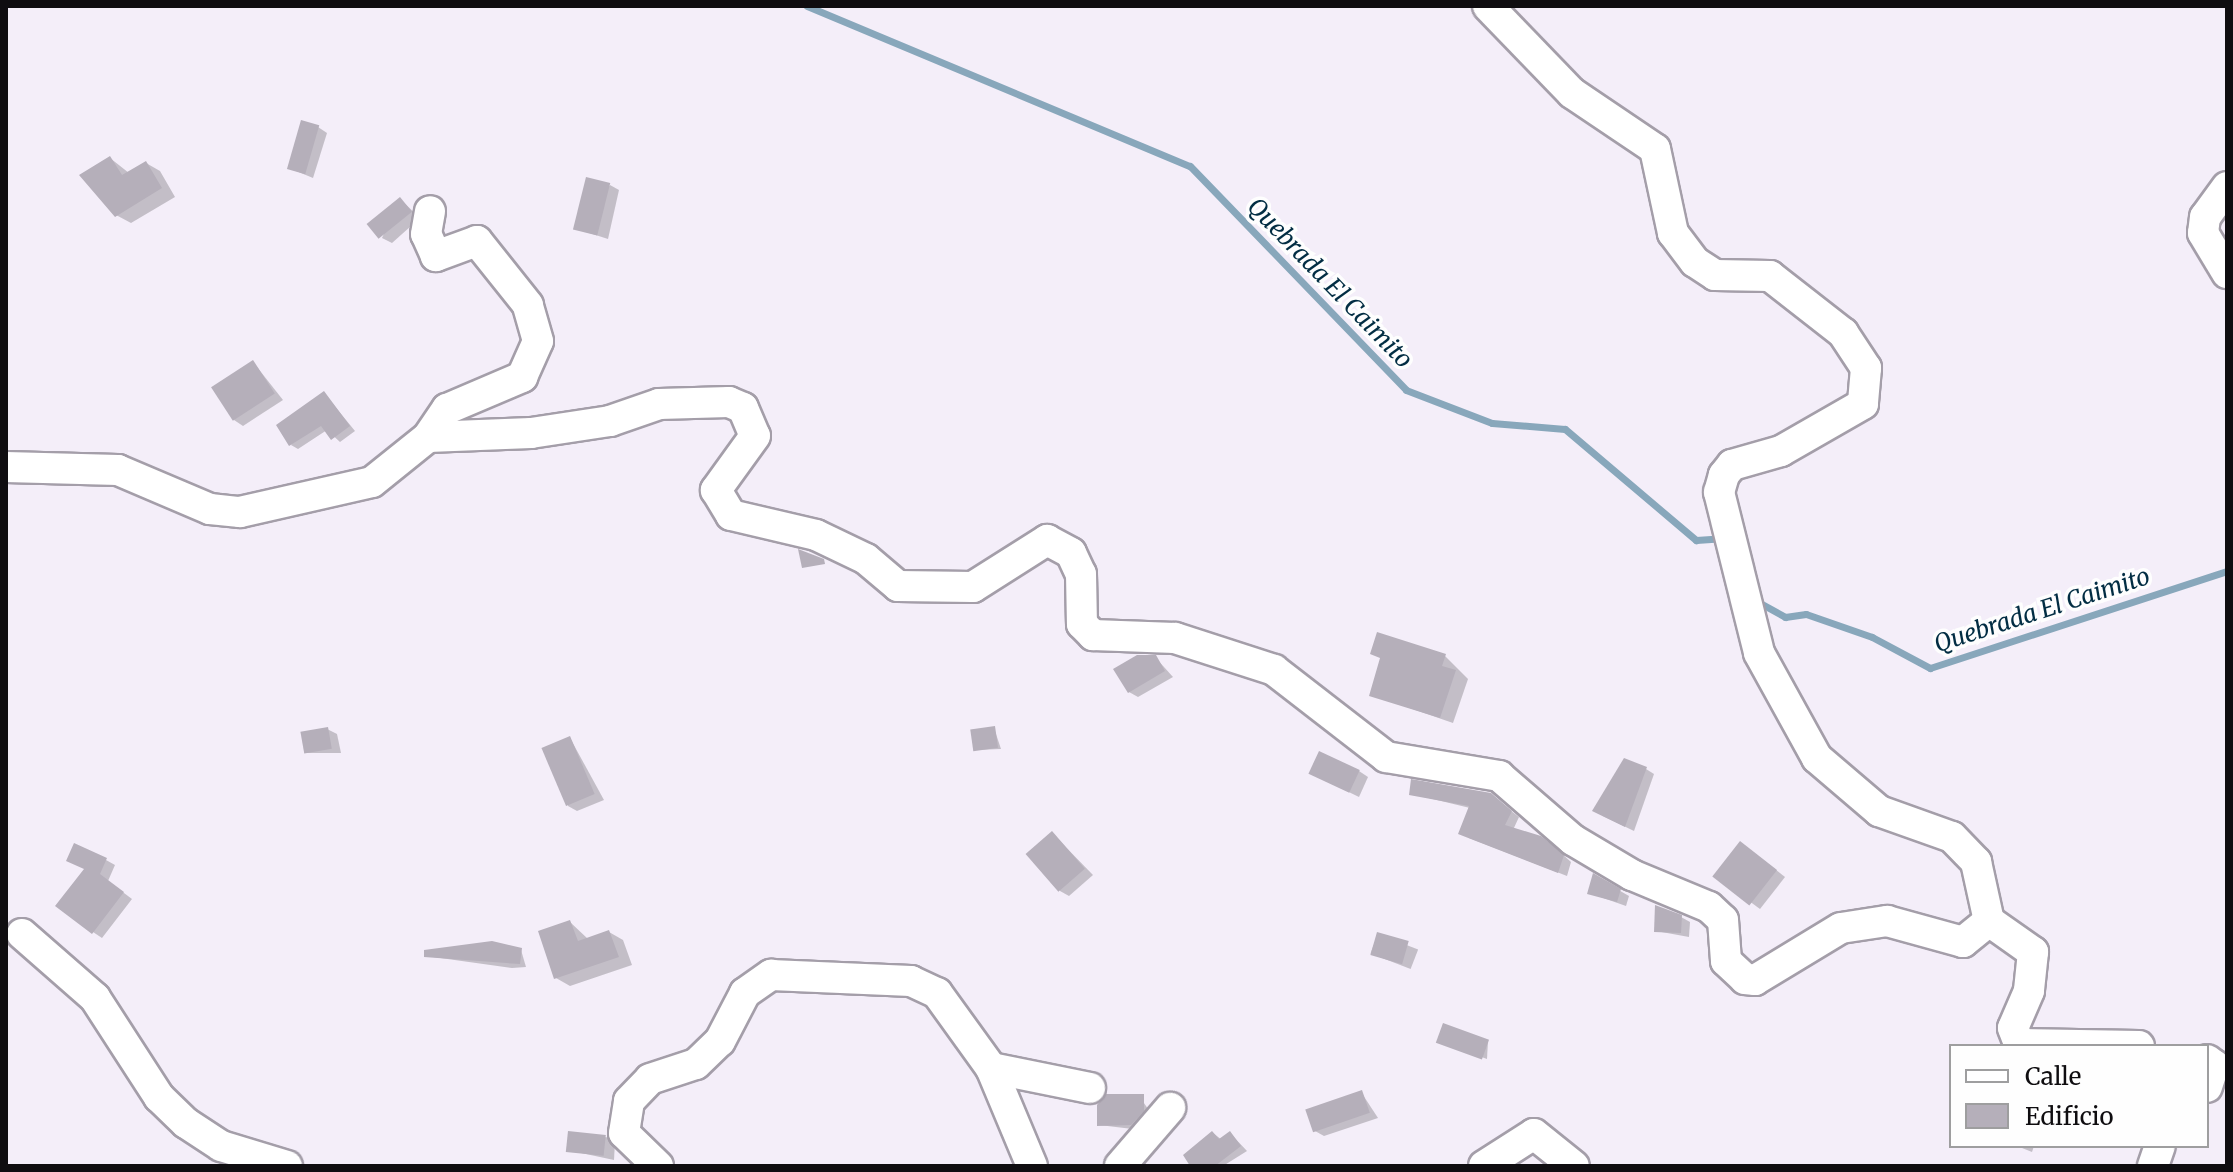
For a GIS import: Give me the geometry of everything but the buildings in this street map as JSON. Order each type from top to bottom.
[{"type":"street","points":[[1488,6],[1572,93],[1655,149],[1673,233],[1695,262],[1715,275],[1770,276],[1843,333],[1866,368],[1863,404],[1781,451],[1732,465],[1719,492],[1759,653],[1817,758],[1879,811],[1966,848],[1989,921],[2033,952],[2029,991],[2013,1028],[2019,1044]]},
{"type":"street","points":[[2227,187],[2205,217],[2203,233],[2227,273]]},
{"type":"street","points":[[6,467],[118,470],[210,509],[240,512],[372,482],[428,437],[447,409],[522,377],[538,341],[528,305],[477,241],[436,256],[426,234],[430,211]]},
{"type":"street","points":[[428,437],[576,427],[659,404],[743,408],[753,424],[751,449],[716,490],[731,515],[816,535],[866,559],[898,586],[973,587],[1047,540],[1071,553],[1081,574],[1082,624],[1093,635],[1175,638],[1274,670],[1386,757],[1499,776],[1583,847],[1709,907],[1723,920],[1726,961],[1745,979],[1755,980],[1841,928],[1887,921],[1963,942],[1989,921]]},
{"type":"street","points":[[22,934],[95,998],[159,1097],[186,1123],[221,1146],[287,1166]]},
{"type":"street","points":[[658,1166],[624,1133],[629,1101],[650,1079],[696,1064],[720,1041],[745,993],[771,975],[911,981],[962,1019],[991,1068],[1032,1166]]},
{"type":"street","points":[[2209,1061],[2214,1065],[2209,1081]]},
{"type":"street","points":[[991,1068],[1090,1088]]},
{"type":"street","points":[[1120,1166],[1170,1108]]},
{"type":"street","points":[[1484,1166],[1534,1134],[1574,1166]]},
{"type":"waterway","name":"Quebrada El Caimito","points":[[807,6],[1190,166],[1406,390],[1492,423],[1565,429],[1696,540],[1722,538]]},
{"type":"waterway","name":"Quebrada El Caimito","points":[[1760,603],[1785,617],[1806,614],[1872,637],[1930,668],[2227,571]]}]
